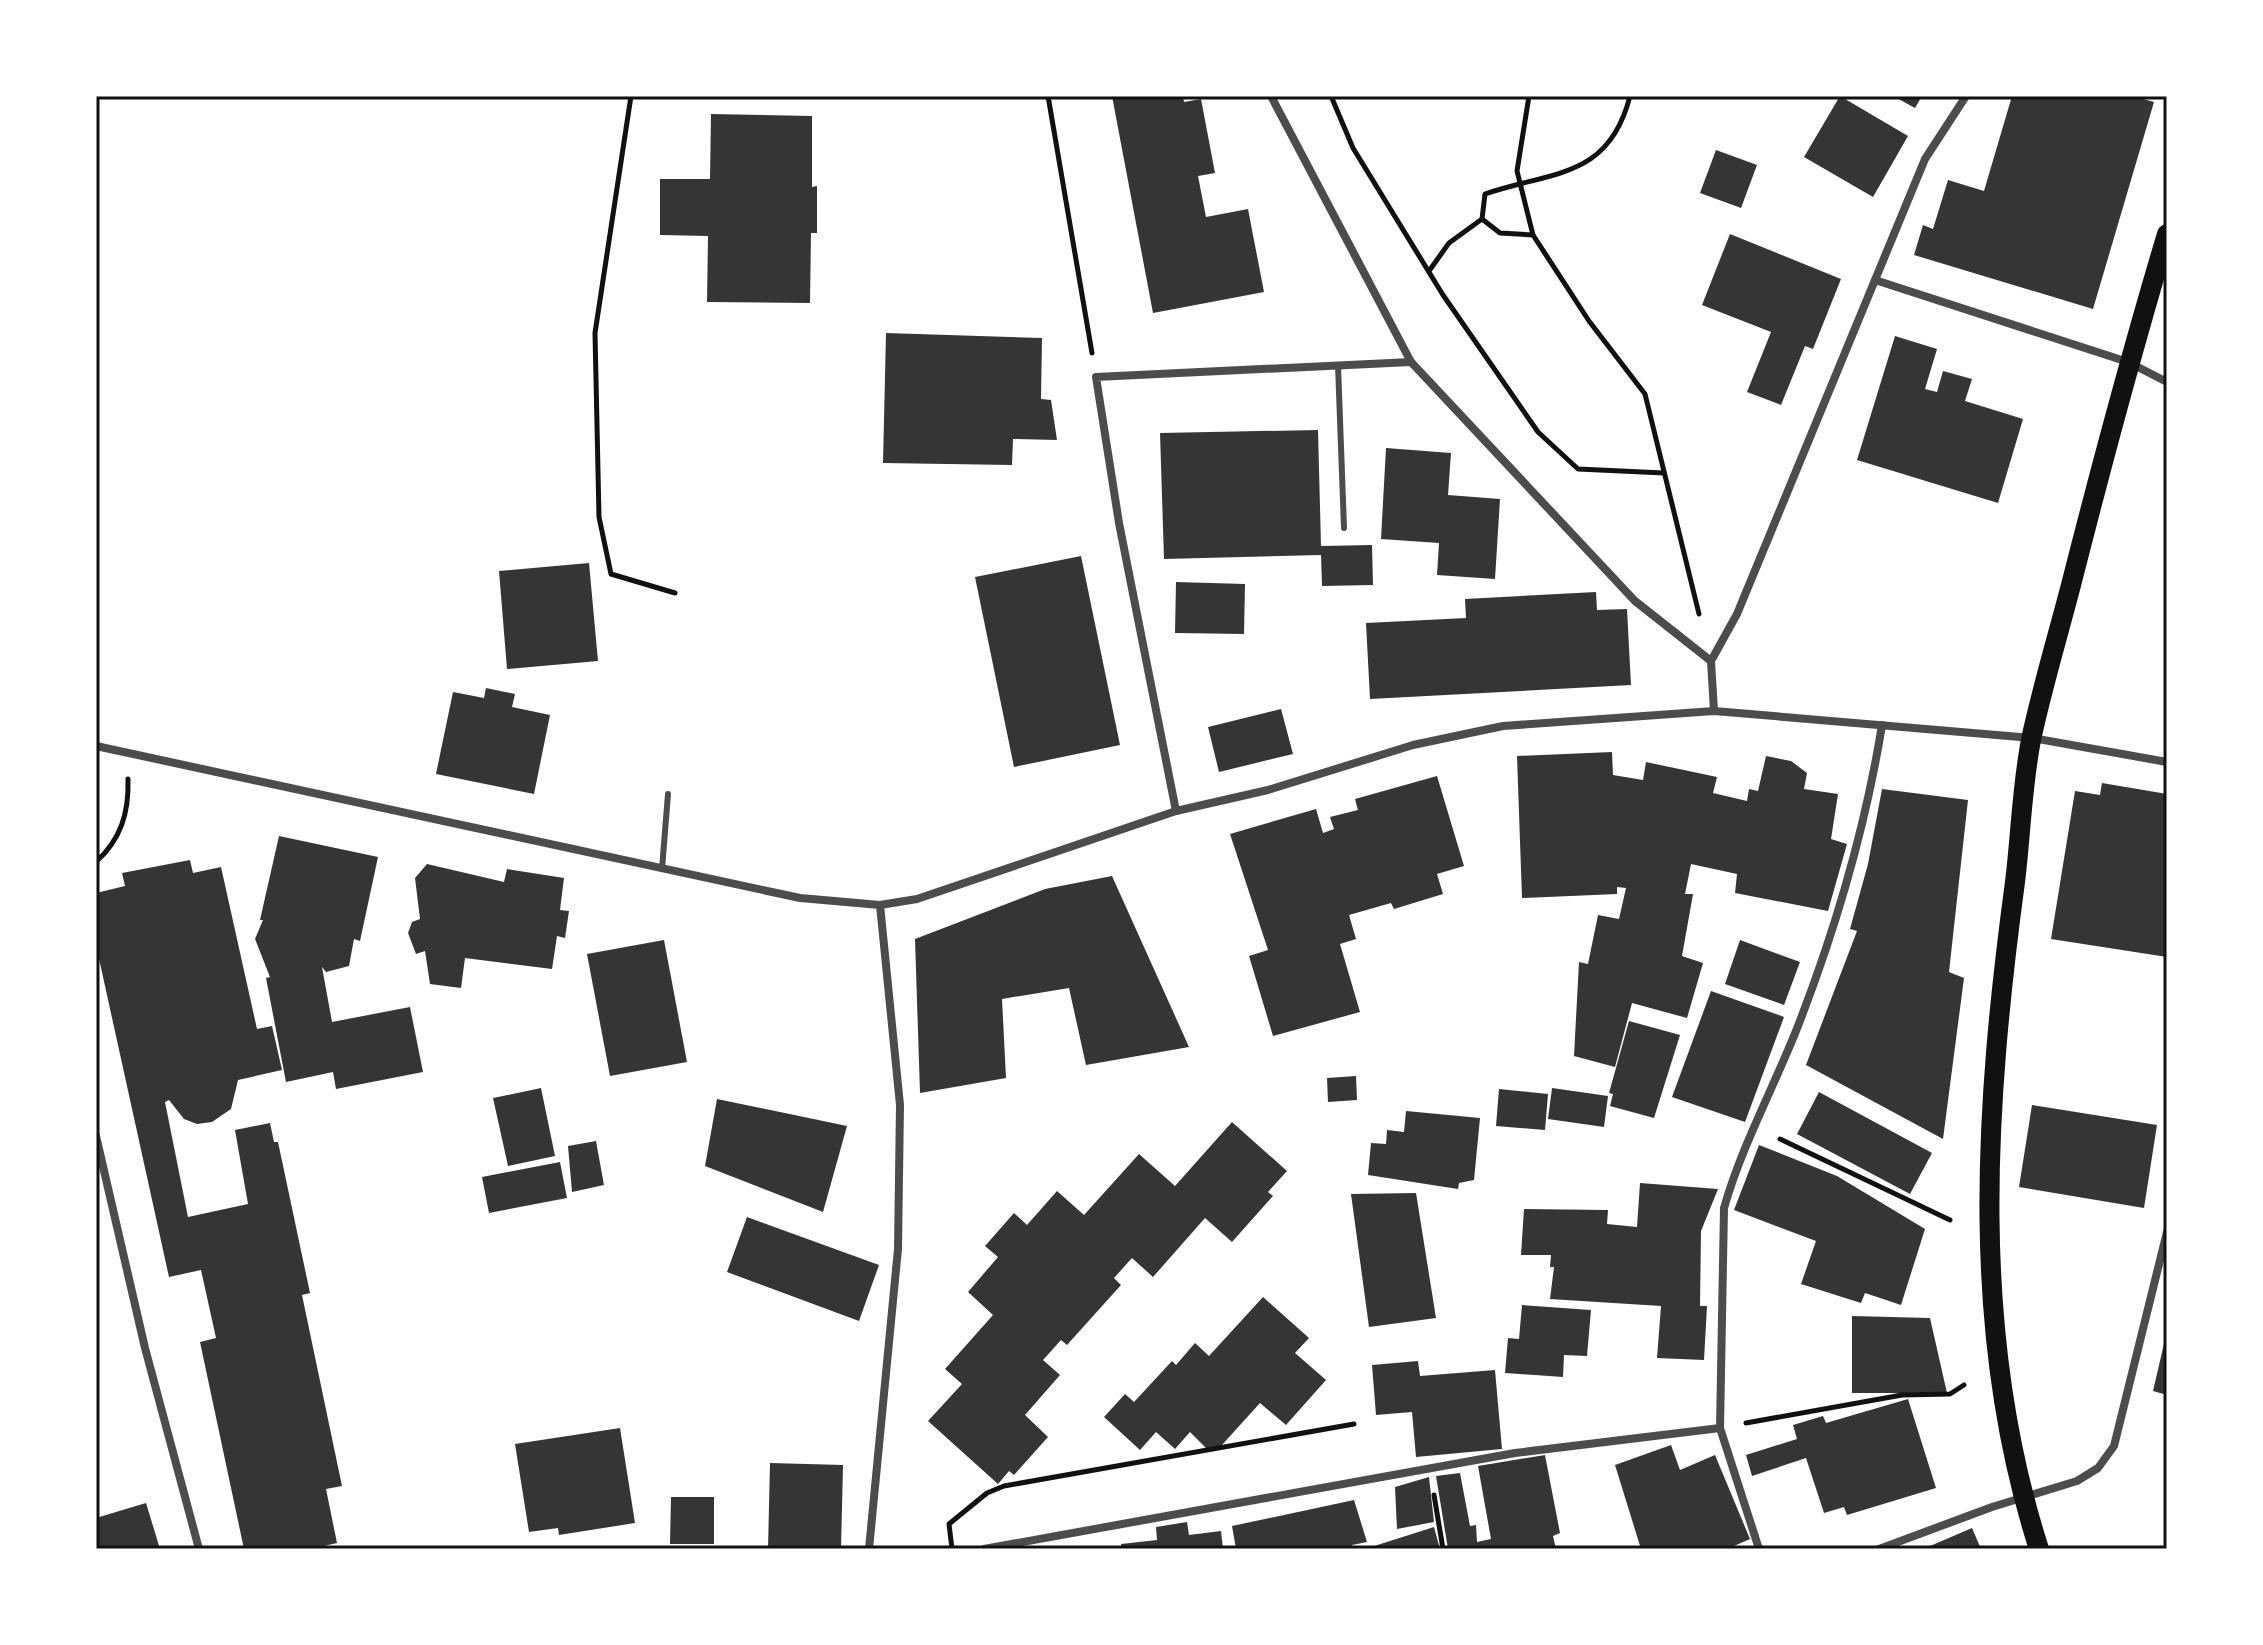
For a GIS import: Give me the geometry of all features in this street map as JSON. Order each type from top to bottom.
[{"type":"main road","points":[[2039,1549],[2022,1497],[1999,1378],[1987,1229],[1989,1127],[1997,1010],[2032,738],[2128,362],[2167,234]]},
{"type":"street","points":[[1271,96],[1411,362],[1635,601],[1711,661]]},
{"type":"street","points":[[1714,711],[1711,661],[1737,614],[1925,159],[1966,96]]},
{"type":"street","points":[[1875,280],[2128,362],[2167,382]]},
{"type":"street","points":[[1176,811],[1119,523],[1096,377],[1411,362]]},
{"type":"street","points":[[96,746],[800,898],[880,905],[917,899],[1176,811],[1268,790],[1413,745],[1503,726],[1714,711],[2032,738],[2167,762]]},
{"type":"street","points":[[1759,1549],[1720,1428],[1724,1208],[1754,1127],[1797,1028],[1841,907],[1858,847],[1882,725]]},
{"type":"street","points":[[869,1549],[898,1249],[900,1105],[880,905]]},
{"type":"street","points":[[96,1136],[145,1348],[199,1549]]},
{"type":"street","points":[[1879,1549],[2022,1497],[2077,1481],[2098,1468],[2114,1446],[2167,1232]]},
{"type":"street","points":[[984,1549],[1543,1448],[1674,1436],[1720,1428]]},
{"type":"lane","points":[[1338,365],[1344,528]]},
{"type":"lane","points":[[662,869],[668,794]]},
{"type":"path","points":[[631,96],[595,333],[599,517],[611,574],[675,593]]},
{"type":"path","points":[[1048,96],[1096,377]]},
{"type":"path","points":[[1331,96],[1353,148],[1429,271],[1538,432],[1578,469],[1664,473]]},
{"type":"path","points":[[1529,96],[1517,171],[1533,235],[1589,321],[1645,394],[1711,661]]},
{"type":"path","points":[[1429,271],[1449,243],[1482,219],[1485,194],[1520,182],[1551,179],[1604,152],[1630,96]]},
{"type":"path","points":[[1482,219],[1500,233],[1533,235]]},
{"type":"path","points":[[96,862],[113,847],[126,816],[128,774]]},
{"type":"path","points":[[1754,1127],[1950,1220]]},
{"type":"path","points":[[1720,1428],[1902,1395],[1950,1394],[1964,1385]]},
{"type":"path","points":[[952,1549],[949,1524],[987,1493],[1004,1486],[1354,1424]]},
{"type":"path","points":[[1433,1489],[1443,1549]]},
{"type":"building","points":[[1112,96],[1183,96],[1184,102],[1201,99],[1215,173],[1198,176],[1206,217],[1248,209],[1264,292],[1153,313]]},
{"type":"building","points":[[1840,96],[1908,136],[1873,197],[1804,157]]},
{"type":"building","points":[[1893,96],[1922,96],[1915,108]]},
{"type":"building","points":[[2012,96],[2133,96],[2154,102],[2093,309],[1914,255],[1923,225],[1933,229],[1948,180],[1984,191]]},
{"type":"building","points":[[711,114],[812,116],[812,187],[817,186],[817,233],[811,233],[810,303],[707,302],[708,236],[660,235],[660,179],[710,179]]},
{"type":"building","points":[[1716,150],[1757,165],[1741,208],[1700,193]]},
{"type":"building","points":[[1730,234],[1841,279],[1813,349],[1805,346],[1781,405],[1747,392],[1771,332],[1702,305]]},
{"type":"building","points":[[886,333],[1042,338],[1041,399],[1051,400],[1057,440],[1013,439],[1012,465],[883,463]]},
{"type":"building","points":[[1895,336],[1937,349],[1925,389],[1937,392],[1943,371],[1972,379],[1965,401],[2023,419],[1998,503],[1857,460]]},
{"type":"building","points":[[1318,430],[1321,546],[1372,545],[1373,585],[1322,586],[1321,555],[1164,559],[1160,433]]},
{"type":"building","points":[[1386,448],[1451,453],[1448,495],[1500,499],[1495,579],[1437,575],[1439,543],[1381,539]]},
{"type":"building","points":[[1081,556],[1120,745],[1014,767],[975,577]]},
{"type":"building","points":[[589,563],[598,661],[507,669],[499,571]]},
{"type":"building","points":[[1176,582],[1245,584],[1244,634],[1175,633]]},
{"type":"building","points":[[1596,592],[1597,610],[1627,609],[1631,685],[1370,699],[1366,623],[1466,618],[1465,599]]},
{"type":"building","points":[[486,688],[515,694],[512,707],[550,715],[534,794],[436,774],[453,692],[484,698]]},
{"type":"building","points":[[1281,709],[1293,754],[1219,772],[1208,727]]},
{"type":"building","points":[[1612,752],[1613,775],[1643,780],[1646,762],[1717,777],[1713,793],[1747,801],[1749,789],[1758,791],[1766,756],[1791,761],[1807,773],[1804,789],[1838,794],[1831,839],[1847,844],[1828,911],[1735,893],[1737,874],[1691,864],[1685,894],[1693,894],[1682,956],[1703,963],[1687,1018],[1632,1003],[1615,1067],[1574,1056],[1579,962],[1588,964],[1598,915],[1619,919],[1626,888],[1617,887],[1617,894],[1522,898],[1517,756]]},
{"type":"building","points":[[1437,776],[1464,866],[1437,874],[1443,894],[1394,909],[1391,903],[1349,915],[1356,939],[1340,944],[1360,1012],[1273,1036],[1249,956],[1268,950],[1230,834],[1316,809],[1323,833],[1334,829],[1330,817],[1358,810],[1355,799]]},
{"type":"building","points":[[2102,783],[2167,794],[2167,957],[2051,939],[2075,791],[2100,795]]},
{"type":"building","points":[[1882,789],[1968,800],[1949,972],[1964,978],[1943,1139],[1806,1065],[1857,931],[1850,929],[1868,864]]},
{"type":"building","points":[[279,836],[378,857],[360,941],[354,939],[349,966],[326,972],[322,967],[332,1022],[410,1007],[423,1072],[336,1089],[333,1072],[286,1082],[266,978],[270,977],[255,939],[263,920],[260,920]]},
{"type":"building","points":[[190,860],[193,873],[221,867],[257,1029],[272,1026],[282,1070],[238,1080],[231,1109],[212,1122],[197,1124],[184,1119],[169,1100],[165,1102],[188,1217],[248,1204],[235,1130],[270,1123],[274,1142],[278,1142],[310,1293],[302,1295],[342,1486],[326,1489],[337,1543],[311,1549],[244,1549],[200,1342],[216,1338],[201,1270],[169,1277],[96,945],[96,893],[125,886],[122,873]]},
{"type":"building","points":[[427,864],[504,882],[507,869],[564,878],[560,910],[569,911],[565,938],[557,936],[552,969],[465,958],[461,988],[430,984],[425,951],[416,954],[408,933],[412,922],[420,919],[415,878]]},
{"type":"building","points":[[1112,876],[1189,1047],[1086,1065],[1069,988],[1002,999],[1006,1078],[920,1093],[915,939],[1045,889]]},
{"type":"building","points":[[664,940],[687,1062],[610,1076],[587,954]]},
{"type":"building","points":[[1740,940],[1800,962],[1784,1005],[1725,984]]},
{"type":"building","points":[[1711,991],[1784,1017],[1745,1122],[1672,1097]]},
{"type":"building","points":[[1629,1021],[1680,1035],[1654,1118],[1610,1106],[1613,1094],[1609,1093]]},
{"type":"building","points":[[1356,1076],[1357,1100],[1328,1102],[1327,1078]]},
{"type":"building","points":[[541,1088],[555,1156],[508,1166],[493,1098]]},
{"type":"building","points":[[1552,1088],[1608,1096],[1604,1127],[1548,1119]]},
{"type":"building","points":[[1499,1089],[1548,1094],[1545,1130],[1496,1126]]},
{"type":"building","points":[[1819,1092],[1932,1153],[1910,1194],[1797,1134]]},
{"type":"building","points":[[717,1099],[847,1126],[823,1212],[705,1166]]},
{"type":"building","points":[[2032,1105],[2157,1125],[2144,1208],[2019,1187]]},
{"type":"building","points":[[1406,1111],[1480,1118],[1474,1180],[1459,1183],[1458,1189],[1368,1175],[1371,1143],[1386,1144],[1387,1130],[1404,1132]]},
{"type":"building","points":[[1232,1122],[1287,1171],[1268,1192],[1273,1196],[1232,1242],[1205,1218],[1153,1277],[1132,1258],[1114,1278],[1121,1285],[1067,1345],[1061,1340],[1043,1360],[1060,1375],[1025,1415],[1048,1437],[1014,1475],[1009,1471],[998,1484],[928,1421],[962,1384],[945,1369],[993,1315],[968,1292],[998,1257],[985,1246],[1014,1213],[1027,1225],[1057,1191],[1084,1215],[1139,1154],[1175,1186]]},
{"type":"building","points":[[596,1141],[604,1185],[572,1192],[568,1146]]},
{"type":"building","points":[[1759,1145],[1837,1176],[1925,1229],[1901,1305],[1865,1293],[1861,1303],[1801,1284],[1816,1241],[1734,1210]]},
{"type":"building","points":[[560,1162],[567,1198],[489,1213],[482,1177]]},
{"type":"building","points":[[1640,1183],[1718,1189],[1701,1231],[1700,1306],[1707,1306],[1704,1360],[1657,1358],[1661,1306],[1550,1299],[1554,1267],[1550,1267],[1551,1255],[1521,1255],[1524,1209],[1608,1210],[1607,1224],[1637,1227]]},
{"type":"building","points":[[1416,1193],[1436,1318],[1369,1327],[1351,1194]]},
{"type":"building","points":[[747,1217],[879,1265],[859,1321],[727,1272]]},
{"type":"building","points":[[1263,1297],[1309,1338],[1295,1353],[1326,1380],[1286,1425],[1260,1403],[1221,1446],[1208,1450],[1190,1432],[1175,1449],[1156,1432],[1140,1450],[1104,1417],[1125,1394],[1134,1402],[1172,1361],[1176,1365],[1195,1343],[1209,1356]]},
{"type":"building","points":[[1522,1305],[1591,1310],[1587,1356],[1564,1355],[1563,1377],[1505,1373],[1508,1338],[1519,1339]]},
{"type":"building","points":[[1852,1316],[1930,1318],[1947,1393],[1852,1393]]},
{"type":"building","points":[[2167,1335],[2167,1395],[2153,1391]]},
{"type":"building","points":[[1418,1361],[1420,1376],[1495,1370],[1502,1449],[1416,1457],[1412,1412],[1376,1415],[1372,1365]]},
{"type":"building","points":[[1908,1399],[1936,1488],[1847,1515],[1844,1507],[1824,1513],[1806,1458],[1752,1476],[1746,1455],[1797,1439],[1793,1425],[1823,1416],[1826,1423]]},
{"type":"building","points":[[620,1428],[635,1523],[559,1535],[558,1528],[529,1532],[515,1444]]},
{"type":"building","points":[[1671,1445],[1680,1470],[1715,1455],[1750,1539],[1727,1549],[1641,1549],[1615,1465]]},
{"type":"building","points":[[1545,1455],[1560,1533],[1553,1536],[1556,1549],[1448,1549],[1436,1476],[1460,1473],[1470,1526],[1476,1525],[1477,1542],[1491,1539],[1478,1466]]},
{"type":"building","points":[[770,1463],[843,1465],[841,1549],[768,1549]]},
{"type":"building","points":[[1429,1477],[1434,1522],[1397,1529],[1395,1487]]},
{"type":"building","points":[[671,1497],[714,1497],[714,1544],[670,1544]]},
{"type":"building","points":[[1354,1500],[1367,1542],[1352,1545],[1353,1549],[1236,1549],[1232,1526]]},
{"type":"building","points":[[146,1503],[160,1549],[96,1549],[96,1518]]},
{"type":"building","points":[[1187,1522],[1189,1535],[1221,1531],[1223,1549],[1122,1549],[1121,1544],[1157,1540],[1156,1527]]},
{"type":"building","points":[[1434,1527],[1440,1549],[1368,1549],[1368,1548]]},
{"type":"building","points":[[1972,1528],[1981,1549],[1923,1549]]}]
